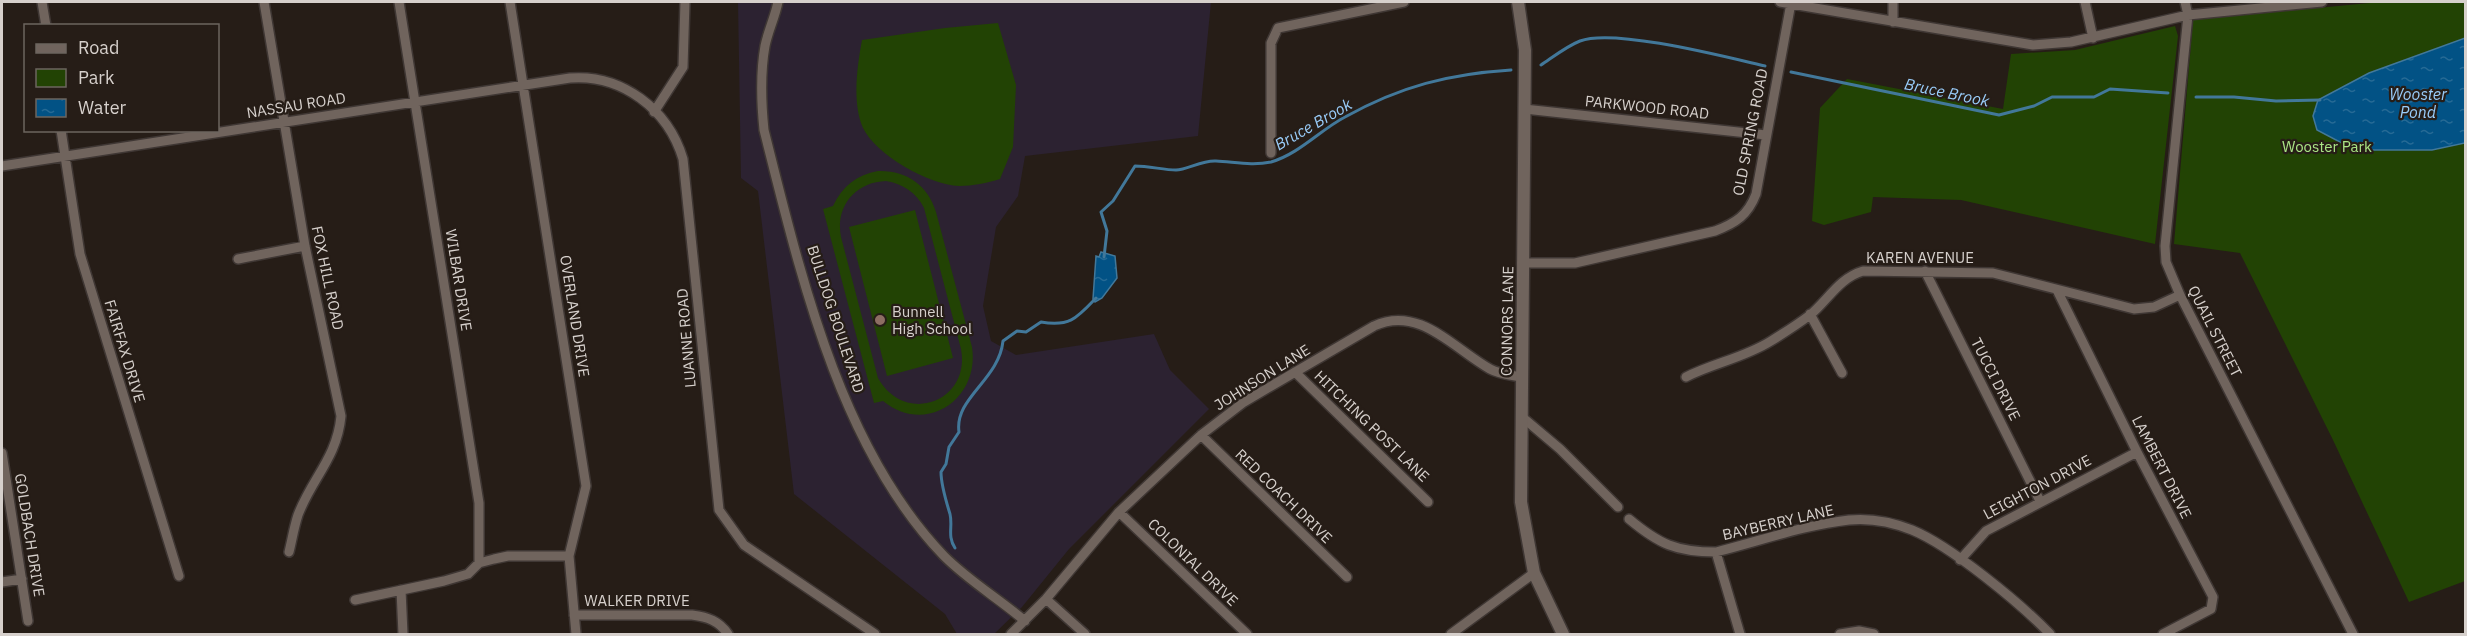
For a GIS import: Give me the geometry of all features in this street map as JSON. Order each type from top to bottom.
[{"type":"street","points":[[42,2],[46,24]]},
{"type":"street","name":"FOX HILL ROAD","points":[[264,2],[305,246],[341,416],[339,434],[333,453],[298,514],[289,552]]},
{"type":"street","name":"WILBAR DRIVE","points":[[399,2],[479,503],[479,563]]},
{"type":"street","name":"OVERLAND DRIVE","points":[[510,2],[586,486],[569,556],[576,634]]},
{"type":"street","points":[[654,112],[683,67],[685,2]]},
{"type":"street","name":"BULLDOG BOULEVARD","points":[[778,2],[765,44],[762,70],[760,99],[764,130],[837,381],[887,481],[924,533],[966,576],[1025,621]]},
{"type":"street","points":[[1271,153],[1271,43],[1278,28],[1404,2]]},
{"type":"street","name":"CONNORS LANE","points":[[1518,2],[1524,32],[1521,502],[1534,573],[1563,634]]},
{"type":"street","points":[[1780,2],[2033,45],[2054,45],[2093,38],[2188,15],[2322,2]]},
{"type":"street","points":[[1893,2],[1893,22]]},
{"type":"street","points":[[2085,2],[2093,38]]},
{"type":"street","name":"QUAIL STREET","points":[[2185,2],[2188,15],[2165,246],[2166,262],[2180,295],[2353,634]]},
{"type":"street","name":"OLD SPRING ROAD","points":[[1522,263],[1575,263],[1715,231],[1736,222],[1745,214],[1756,194],[1791,3]]},
{"type":"street","name":"LUANNE ROAD","points":[[524,85],[581,77],[608,80],[624,87],[654,112],[672,131],[683,159],[719,510],[744,545],[875,634]]},
{"type":"street","name":"NASSAU ROAD","points":[[219,132],[524,85]]},
{"type":"street","name":"PARKWOOD ROAD","points":[[1524,109],[1766,135]]},
{"type":"street","name":"FAIRFAX DRIVE","points":[[61,132],[80,254],[178,576]]},
{"type":"street","name":"NASSAU ROAD","points":[[2,166],[219,132]]},
{"type":"street","points":[[238,259],[305,246]]},
{"type":"street","name":"KAREN AVENUE","points":[[1686,377],[1760,347],[1810,314],[1853,274],[1873,270],[1993,273],[2134,309],[2154,307],[2180,295]]},
{"type":"street","name":"TUCCI DRIVE","points":[[1925,272],[2040,501]]},
{"type":"street","name":"LAMBERT DRIVE","points":[[2057,290],[2137,452],[2213,597],[2211,609],[2163,634]]},
{"type":"street","points":[[1810,314],[1842,373]]},
{"type":"street","name":"JOHNSON LANE","points":[[1011,634],[1046,598],[1119,512],[1201,435],[1244,402],[1374,326],[1402,318],[1431,330],[1491,370],[1521,377]]},
{"type":"street","name":"HITCHING POST LANE","points":[[1295,372],[1428,502]]},
{"type":"street","points":[[1521,416],[1560,449],[1618,507]]},
{"type":"street","name":"RED COACH DRIVE","points":[[1201,435],[1347,577]]},
{"type":"street","name":"LEIGHTON DRIVE","points":[[1960,560],[1986,531],[2137,452]]},
{"type":"street","name":"GOLDBACH DRIVE","points":[[2,453],[28,621]]},
{"type":"street","name":"COLONIAL DRIVE","points":[[1119,512],[1247,634]]},
{"type":"street","name":"BAYBERRY LANE","points":[[1629,519],[1666,546],[1716,552],[1825,524],[1866,520],[1888,522],[1913,530],[1960,560],[2023,609],[2050,634]]},
{"type":"street","points":[[1716,552],[1740,634]]},
{"type":"street","points":[[355,600],[468,574],[479,563],[508,556],[569,556]]},
{"type":"street","points":[[1451,634],[1534,573]]},
{"type":"street","points":[[2,582],[22,579]]},
{"type":"street","points":[[401,590],[403,634]]},
{"type":"street","points":[[1046,598],[1085,634]]},
{"type":"street","name":"WALKER DRIVE","points":[[574,615],[692,615],[706,617],[717,623],[728,634]]},
{"type":"street","points":[[1840,634],[1868,631],[1874,634]]},
{"type":"shaded area","name":"Bunnell High School","points":[[738,2],[1211,2],[1198,136],[1025,156],[1018,196],[996,227],[983,306],[991,341],[1016,355],[1154,334],[1170,370],[1209,409],[1069,549],[1022,607],[994,634],[957,634],[945,614],[794,494],[758,191],[741,178]]},
{"type":"green space","name":"Wooster Park","points":[[2380,2],[2465,2],[2465,581],[2409,602],[2333,440],[2240,253],[2174,244],[2193,20]]},
{"type":"green space","points":[[998,23],[1016,85],[1013,147],[1000,179],[959,186],[947,184],[905,167],[879,148],[863,128],[858,108],[857,73],[862,40]]},
{"type":"green space","points":[[2175,26],[2178,36],[2155,244],[1961,200],[1873,197],[1871,212],[1824,225],[1812,221],[1820,108],[1847,79],[2003,109],[2011,54],[2075,50]]},
{"type":"green space","points":[[888,171],[907,176],[922,187],[932,202],[972,347],[972,366],[968,382],[959,396],[947,407],[932,413],[916,415],[899,411],[883,401],[874,403],[823,209],[833,206],[851,182],[870,173]],"holes":[[[875,182],[892,182],[913,193],[924,208],[961,349],[961,367],[956,383],[946,394],[933,401],[919,404],[904,401],[890,393],[878,378],[841,237],[841,216],[850,198],[857,191]]]},
{"type":"green space","points":[[915,210],[953,358],[887,376],[849,227]]},
{"type":"water","name":"Wooster Pond","points":[[2465,38],[2465,143],[2432,150],[2355,150],[2317,130],[2313,116],[2318,100],[2369,73]]},
{"type":"water","points":[[1101,252],[1115,256],[1117,278],[1102,298],[1095,302],[1093,299],[1096,256],[1099,257]]},
{"type":"waterway","name":"Bruce Brook","points":[[1541,65],[1580,41],[1618,38],[1671,45],[1765,66]]},
{"type":"waterway","name":"Bruce Brook","points":[[1104,257],[1107,231],[1101,212],[1113,201],[1135,166],[1176,170],[1211,161],[1250,164],[1271,162],[1300,148],[1336,122],[1386,97],[1446,78],[1511,70]]},
{"type":"waterway","name":"Bruce Brook","points":[[1791,72],[1999,115],[2034,106],[2052,97],[2094,97],[2110,89],[2168,93]]},
{"type":"waterway","name":"Bruce Brook","points":[[2196,97],[2234,97],[2276,101],[2320,100]]},
{"type":"waterway","name":"Bruce Brook","points":[[955,548],[951,539],[951,518],[941,472],[946,464],[949,447],[959,432],[959,420],[963,409],[994,367],[1003,341],[1017,331],[1026,332],[1041,322],[1066,322],[1078,316],[1096,298]]},
{"type":"place","name":"Bunnell High School","points":[[880,320]]}]
